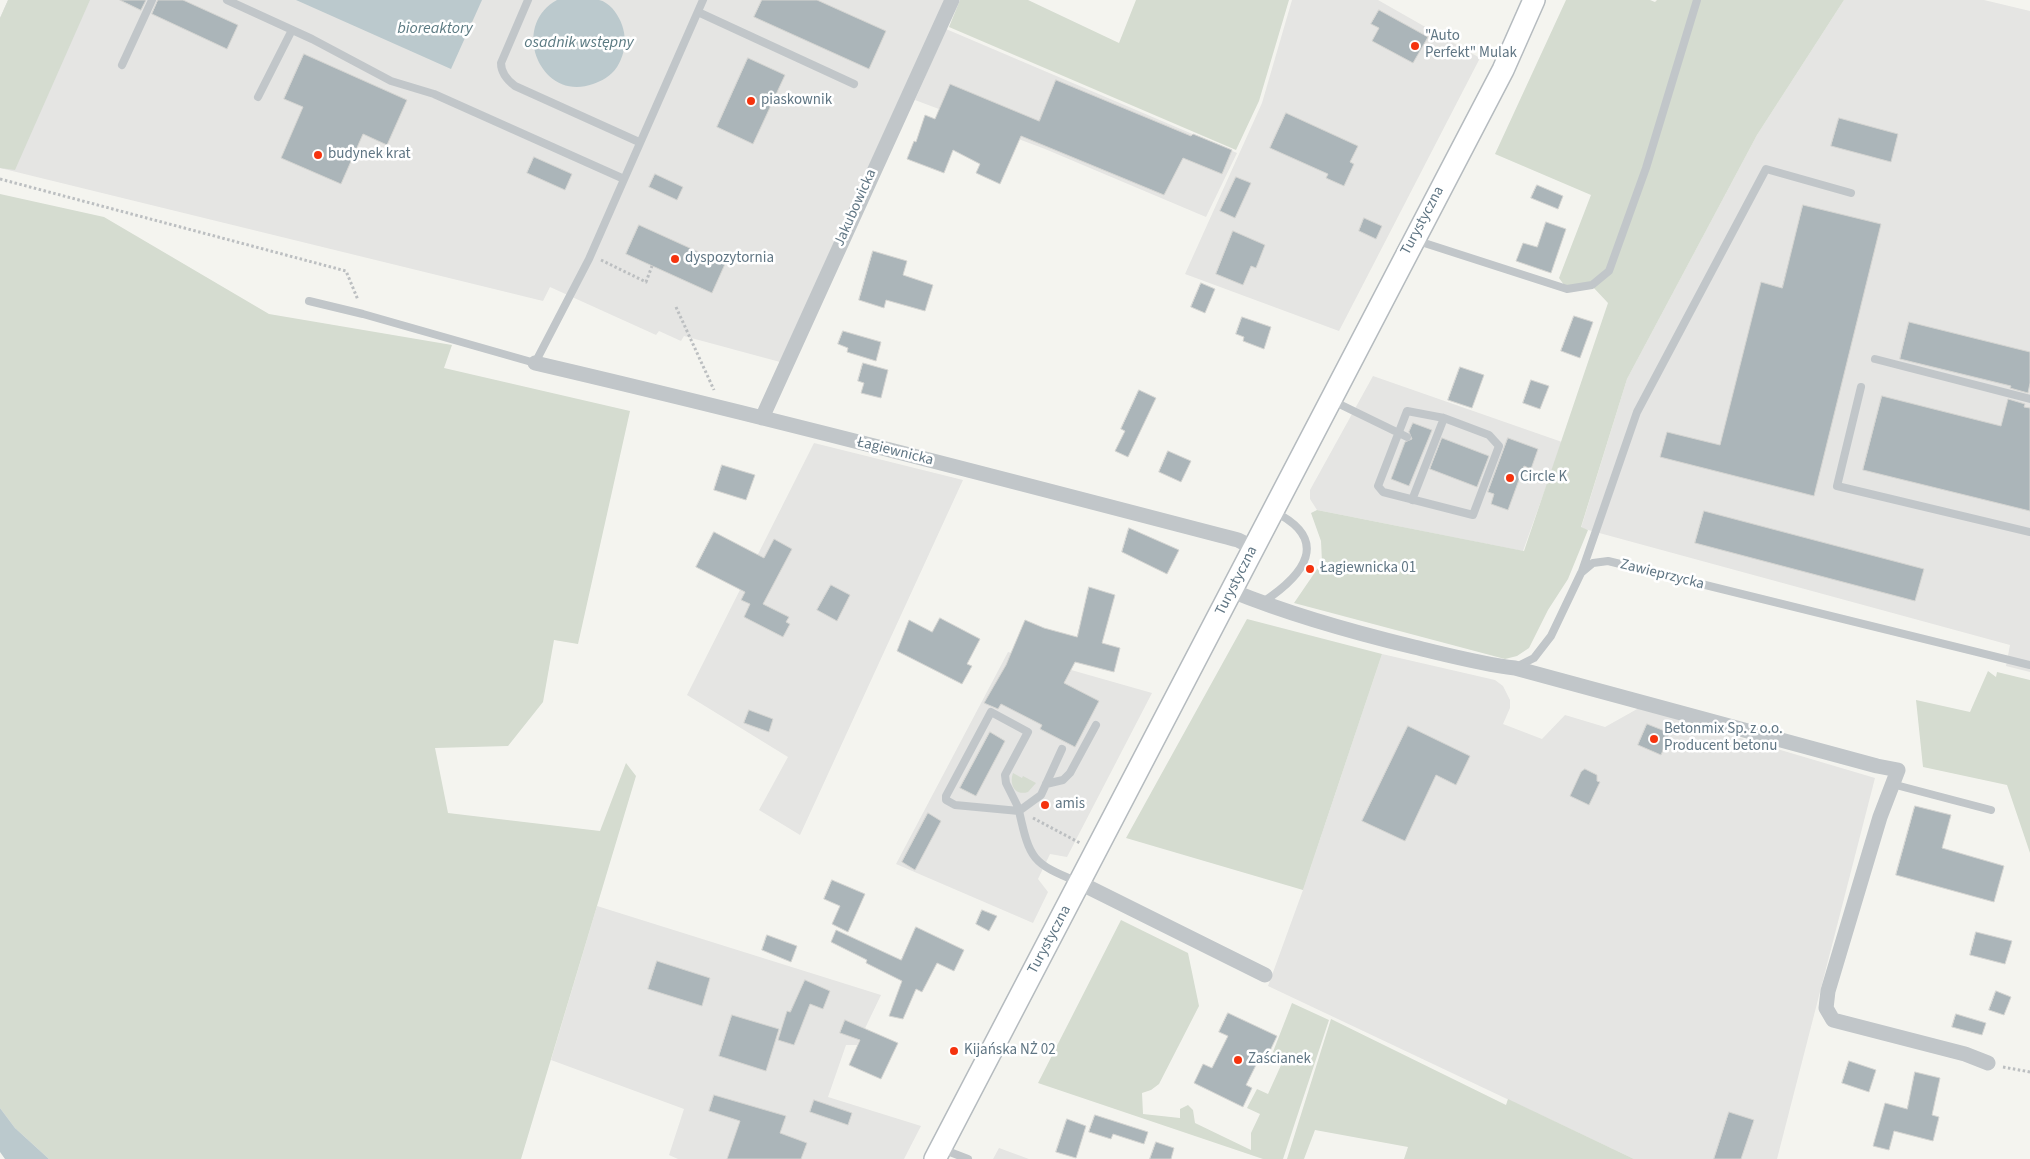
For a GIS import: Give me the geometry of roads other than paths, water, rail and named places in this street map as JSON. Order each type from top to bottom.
[{"type":"main road","name":"Turystyczna","points":[[938,1154],[1503,70],[1534,0]]},
{"type":"street","name":"Jakubowicka","points":[[762,418],[952,0]]},
{"type":"street","name":"Łagiewnicka","points":[[535,363],[721,406],[1219,535],[1254,548]]},
{"type":"street","points":[[1232,591],[1261,603],[1354,632],[1490,665],[1515,668],[1877,766],[1898,770],[1828,991],[1826,1008],[1833,1020],[1965,1054],[1988,1063]]},
{"type":"street","points":[[1080,883],[1266,975]]},
{"type":"lane","points":[[122,66],[152,0]]},
{"type":"lane","points":[[227,0],[239,2],[391,81],[434,94],[624,178]]},
{"type":"lane","points":[[528,0],[501,63],[501,69],[506,78],[515,86],[639,142]]},
{"type":"lane","points":[[309,301],[363,314],[535,363],[589,259],[703,0]]},
{"type":"lane","points":[[1414,239],[1567,289],[1592,286],[1609,271],[1646,168],[1697,0]]},
{"type":"lane","points":[[698,12],[854,84]]},
{"type":"lane","points":[[258,97],[292,30]]},
{"type":"lane","points":[[1515,668],[1534,658],[1551,636],[1582,573],[1637,412],[1766,169],[1851,193]]},
{"type":"lane","points":[[1875,359],[2030,399]]},
{"type":"lane","points":[[1861,387],[1837,486],[2030,532]]},
{"type":"lane","points":[[1330,399],[1407,437]]},
{"type":"lane","points":[[1407,411],[1444,418],[1489,435],[1498,446],[1473,515],[1383,492],[1378,486],[1407,411]]},
{"type":"lane","points":[[1412,500],[1420,468],[1444,418]]},
{"type":"lane","points":[[1390,456],[1398,460]]},
{"type":"lane","points":[[1261,603],[1286,586],[1296,576],[1303,565],[1307,547],[1300,530],[1292,520],[1272,510]]},
{"type":"lane","name":"Zawieprzycka","points":[[1582,573],[1593,563],[1608,561],[2030,665]]},
{"type":"lane","points":[[1062,749],[1041,795],[1019,810],[955,805],[946,800],[946,796],[990,712],[1028,732],[1005,775],[1006,783],[1019,810],[1026,842],[1034,858],[1048,869],[1080,883]]},
{"type":"lane","points":[[1046,784],[1063,780],[1070,773],[1096,725]]},
{"type":"lane","points":[[1892,784],[1991,810]]},
{"type":"lane","points":[[938,1154],[968,1159]]},
{"type":"water","name":"bioreaktory","points":[[296,0],[482,0],[451,69]]},
{"type":"water","name":"osadnik wstępny","points":[[557,0],[599,0],[609,5],[617,15],[623,29],[625,44],[617,67],[603,80],[575,87],[559,83],[546,73],[538,59],[534,43],[535,27],[543,12]]},
{"type":"water","points":[[0,1108],[15,1128],[49,1159],[5,1159],[0,1152]]},
{"type":"place","name":"\"Auto Perfekt\" Mulak","points":[[1415,46]]},
{"type":"place","name":"piaskownik","points":[[751,101]]},
{"type":"place","name":"budynek krat","points":[[318,155]]},
{"type":"place","name":"dyspozytornia","points":[[675,259]]},
{"type":"place","name":"Circle K","points":[[1510,478]]},
{"type":"place","name":"Łagiewnicka 01","points":[[1310,569]]},
{"type":"place","name":"Betonmix Sp. z o.o. Producent betonu","points":[[1654,739]]},
{"type":"place","name":"amis","points":[[1045,805]]},
{"type":"place","name":"Kijańska NŻ 02","points":[[954,1051]]},
{"type":"place","name":"Zaścianek","points":[[1238,1060]]}]
